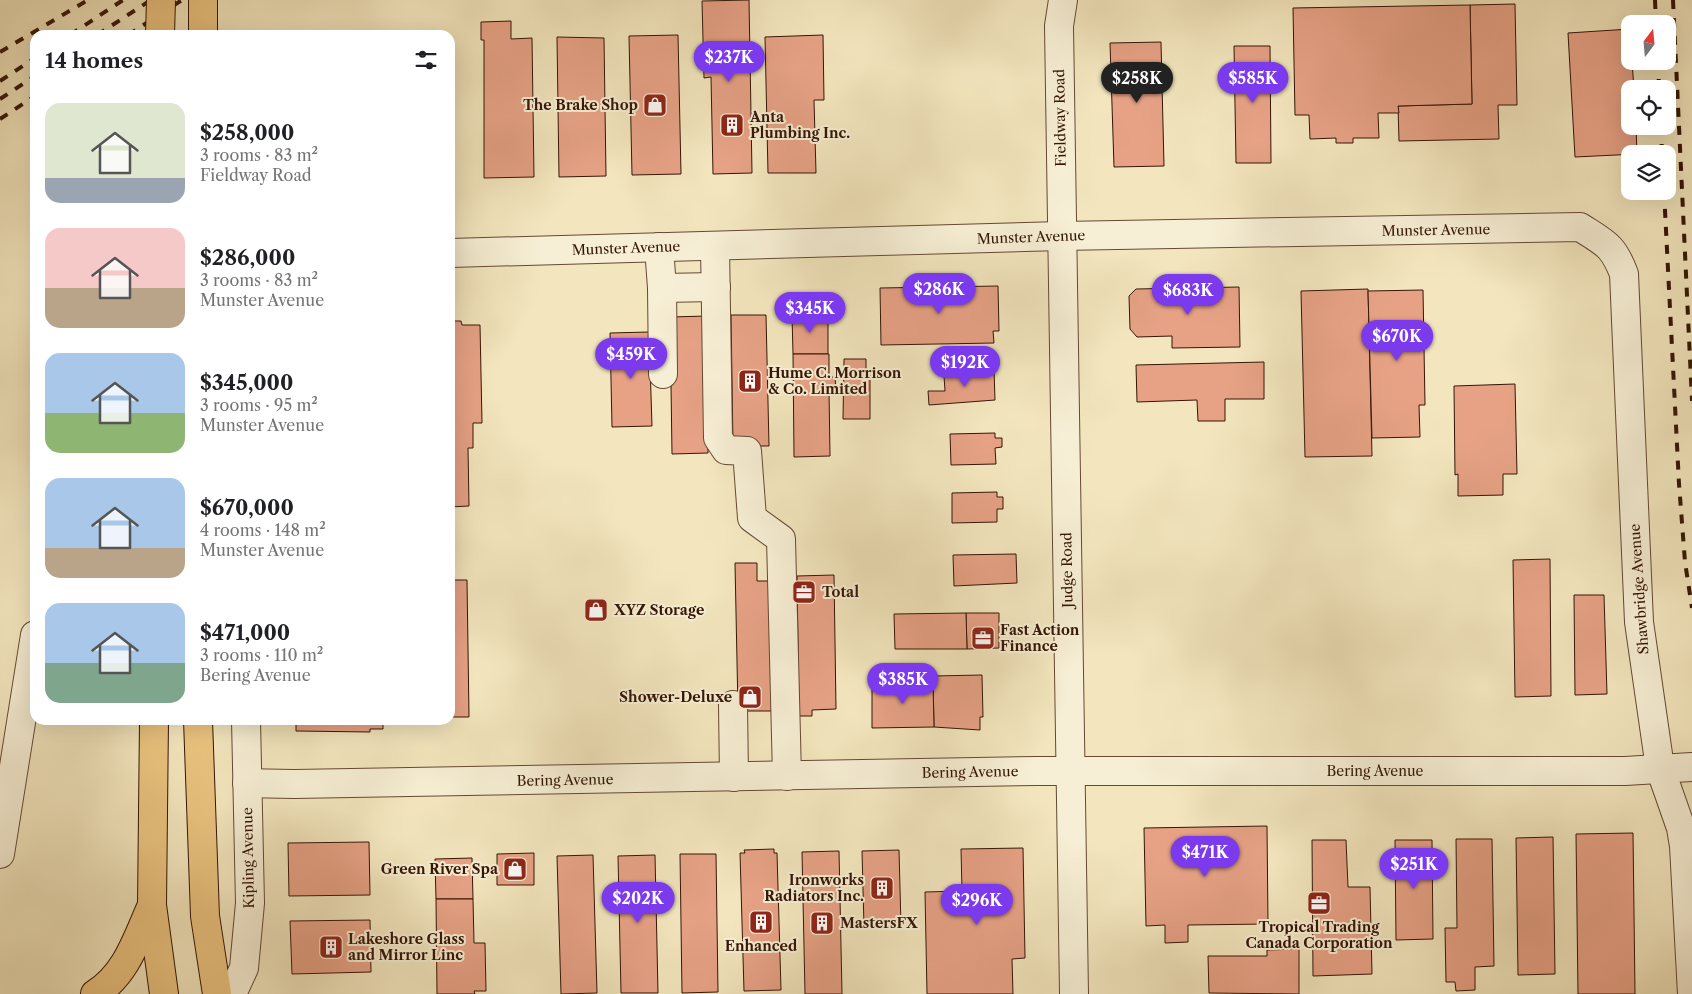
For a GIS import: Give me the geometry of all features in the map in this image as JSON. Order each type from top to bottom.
[{"type":"main road","points":[[160,30],[161,0]]},
{"type":"main road","points":[[203,0],[203,30]]},
{"type":"main road","points":[[154,725],[152,905],[164,994]]},
{"type":"main road","points":[[198,725],[204,916],[217,994]]},
{"type":"main road","points":[[95,994],[110,984],[124,967],[152,905]]},
{"type":"street","name":"Fieldway Road","points":[[1062,236],[1059,26],[1063,0]]},
{"type":"street","name":"Munster Avenue","points":[[455,253],[1062,236],[1580,227],[1608,244]]},
{"type":"street","name":"Judge Road","points":[[1062,236],[1074,994]]},
{"type":"street","name":"Shawbridge Avenue","points":[[1608,244],[1617,255],[1624,274],[1639,622],[1660,768],[1681,828],[1684,846],[1692,994]]},
{"type":"street","points":[[715,246],[718,438],[726,450],[747,451],[752,518],[781,540],[787,776]]},
{"type":"street","points":[[659,247],[662,288],[663,374]]},
{"type":"street","points":[[662,288],[716,287]]},
{"type":"street","points":[[0,854],[12,704],[30,650]]},
{"type":"street","points":[[733,705],[734,777]]},
{"type":"street","name":"Kipling Avenue","points":[[232,994],[244,968],[249,912],[246,725]]},
{"type":"street","name":"Bering Avenue","points":[[247,783],[294,784],[1070,771],[1625,771],[1692,767]]},
{"type":"building","name":"Anta Plumbing Inc.","points":[[749,0],[752,173],[713,174],[711,77],[704,78],[702,1]]},
{"type":"building","points":[[1515,4],[1517,105],[1498,105],[1499,139],[1399,141],[1398,106],[1472,104],[1470,5]]},
{"type":"building","points":[[1470,5],[1472,104],[1398,106],[1399,113],[1378,113],[1379,138],[1353,138],[1353,143],[1336,143],[1336,138],[1310,139],[1309,115],[1295,115],[1293,8]]},
{"type":"building","points":[[511,21],[511,39],[532,38],[534,177],[484,178],[484,40],[481,40],[481,22]]},
{"type":"building","points":[[1621,30],[1621,70],[1633,70],[1633,80],[1621,80],[1621,135],[1636,135],[1637,145],[1621,145],[1621,155],[1575,157],[1568,33]]},
{"type":"building","name":"The Brake Shop","points":[[678,35],[681,174],[632,175],[629,36]]},
{"type":"building","points":[[823,35],[824,100],[814,100],[816,173],[768,173],[765,37]]},
{"type":"building","points":[[557,37],[604,38],[606,176],[559,177]]},
{"type":"building","points":[[1161,42],[1164,166],[1114,167],[1110,43]]},
{"type":"building","points":[[1234,46],[1270,46],[1271,163],[1236,163]]},
{"type":"building","points":[[998,286],[999,331],[993,331],[994,343],[881,345],[880,288]]},
{"type":"building","points":[[1239,287],[1240,347],[1172,348],[1172,336],[1137,337],[1130,329],[1129,296],[1136,289]]},
{"type":"building","points":[[1368,289],[1372,456],[1305,457],[1301,291]]},
{"type":"building","points":[[1423,290],[1425,405],[1419,405],[1420,437],[1372,438],[1368,291]]},
{"type":"building","name":"Hume C. Morrison & Co. Limited","points":[[731,315],[766,315],[769,446],[733,446]]},
{"type":"building","points":[[792,315],[828,315],[828,354],[793,354]]},
{"type":"building","points":[[707,316],[708,453],[672,454],[670,317]]},
{"type":"building","points":[[455,321],[461,321],[462,325],[480,325],[482,423],[473,423],[473,448],[468,448],[469,506],[455,507]]},
{"type":"building","points":[[649,332],[652,426],[612,427],[610,333]]},
{"type":"building","points":[[793,354],[829,354],[829,377],[835,377],[836,390],[829,390],[830,456],[794,457]]},
{"type":"building","points":[[844,359],[866,359],[866,375],[870,375],[870,419],[843,419]]},
{"type":"building","points":[[1264,362],[1264,399],[1225,399],[1225,421],[1198,421],[1197,400],[1137,402],[1136,365]]},
{"type":"building","points":[[994,370],[995,400],[929,405],[928,391],[945,391],[944,376],[949,376],[949,371]]},
{"type":"building","points":[[1515,384],[1517,474],[1503,474],[1503,495],[1458,496],[1458,474],[1455,475],[1454,386]]},
{"type":"building","points":[[995,433],[995,438],[1002,438],[1002,447],[995,448],[996,464],[951,465],[950,434]]},
{"type":"building","points":[[997,492],[997,497],[1003,497],[1003,509],[997,509],[997,522],[952,523],[952,493]]},
{"type":"building","points":[[1016,554],[1017,583],[954,586],[953,555]]},
{"type":"building","points":[[1550,559],[1551,696],[1515,697],[1513,560]]},
{"type":"building","points":[[735,563],[757,563],[757,581],[772,581],[775,711],[738,711]]},
{"type":"building","points":[[834,575],[836,709],[812,710],[812,716],[799,716],[797,576]]},
{"type":"building","points":[[455,580],[467,580],[469,717],[455,717]]},
{"type":"building","points":[[1574,595],[1604,595],[1607,694],[1575,695]]},
{"type":"building","name":"Fast Action Finance","points":[[966,613],[999,613],[999,648],[967,649]]},
{"type":"building","points":[[966,613],[967,649],[895,649],[894,614]]},
{"type":"building","points":[[982,675],[983,717],[980,717],[980,730],[934,727],[933,676]]},
{"type":"building","points":[[933,682],[934,727],[872,728],[872,683]]},
{"type":"building","points":[[296,725],[383,725],[383,729],[370,729],[370,732],[296,731]]},
{"type":"building","points":[[1267,826],[1268,924],[1188,925],[1188,942],[1165,943],[1165,925],[1146,926],[1144,828]]},
{"type":"building","points":[[1633,833],[1635,994],[1578,994],[1576,834]]},
{"type":"building","points":[[1553,837],[1555,974],[1518,975],[1516,838]]},
{"type":"building","points":[[1456,839],[1492,839],[1494,966],[1475,967],[1475,990],[1456,991],[1455,982],[1446,982],[1445,928],[1457,928]]},
{"type":"building","points":[[1312,840],[1346,840],[1348,887],[1370,887],[1372,974],[1313,976]]},
{"type":"building","points":[[1395,840],[1432,840],[1433,939],[1396,940]]},
{"type":"building","points":[[369,842],[370,895],[289,896],[288,843]]},
{"type":"building","points":[[1023,848],[1025,958],[1012,959],[1013,994],[927,994],[925,892],[962,891],[961,849]]},
{"type":"building","name":"Enhanced","points":[[774,849],[774,853],[777,853],[781,990],[744,991],[740,853],[745,853],[744,850]]},
{"type":"building","name":"Ironworks Radiators Inc.","points":[[899,850],[901,926],[864,927],[862,851]]},
{"type":"building","name":"MastersFX","points":[[839,851],[842,994],[805,994],[802,852]]},
{"type":"building","name":"Green River Spa","points":[[534,853],[534,885],[497,885],[497,854]]},
{"type":"building","points":[[680,854],[716,854],[718,992],[682,993]]},
{"type":"building","points":[[593,855],[597,993],[561,994],[557,856]]},
{"type":"building","points":[[655,855],[658,993],[621,993],[618,856]]},
{"type":"building","points":[[472,858],[473,899],[436,899],[435,859]]},
{"type":"building","points":[[436,899],[473,899],[474,943],[485,943],[486,991],[474,991],[475,994],[437,994]]},
{"type":"building","name":"Lakeshore Glass and Mirror Linc","points":[[370,920],[371,972],[292,974],[290,921]]},
{"type":"building","points":[[1299,949],[1299,994],[1209,993],[1208,956],[1267,956],[1267,950]]},
{"type":"railway","points":[[37,30],[88,0]]},
{"type":"railway","points":[[78,30],[123,0]]},
{"type":"railway","points":[[105,30],[151,0]]},
{"type":"railway","points":[[136,30],[182,0]]},
{"type":"railway","points":[[1655,0],[1656,15]]},
{"type":"railway","points":[[1673,0],[1692,401]]},
{"type":"railway","points":[[0,52],[30,34]]},
{"type":"railway","points":[[0,81],[30,61]]},
{"type":"railway","points":[[1658,70],[1659,80]]},
{"type":"railway","points":[[0,99],[30,79]]},
{"type":"railway","points":[[0,119],[30,99]]},
{"type":"railway","points":[[1661,135],[1662,145]]},
{"type":"railway","points":[[1664,200],[1679,484],[1685,562],[1692,608]]},
{"type":"place","name":"The Brake Shop","points":[[655,105]]},
{"type":"place","name":"Anta Plumbing Inc.","points":[[732,125]]},
{"type":"place","name":"Hume C. Morrison & Co. Limited","points":[[750,381]]},
{"type":"place","name":"Total","points":[[804,592]]},
{"type":"place","name":"XYZ Storage","points":[[596,610]]},
{"type":"place","name":"Fast Action Finance","points":[[983,638]]},
{"type":"place","name":"Shower-Deluxe","points":[[750,697]]},
{"type":"place","name":"Green River Spa","points":[[515,869]]},
{"type":"place","name":"Ironworks Radiators Inc.","points":[[882,888]]},
{"type":"place","name":"Tropical Trading Canada Corporation","points":[[1319,903]]},
{"type":"place","name":"Enhanced","points":[[761,922]]},
{"type":"place","name":"MastersFX","points":[[822,923]]},
{"type":"place","name":"Lakeshore Glass and Mirror Linc","points":[[331,947]]}]
